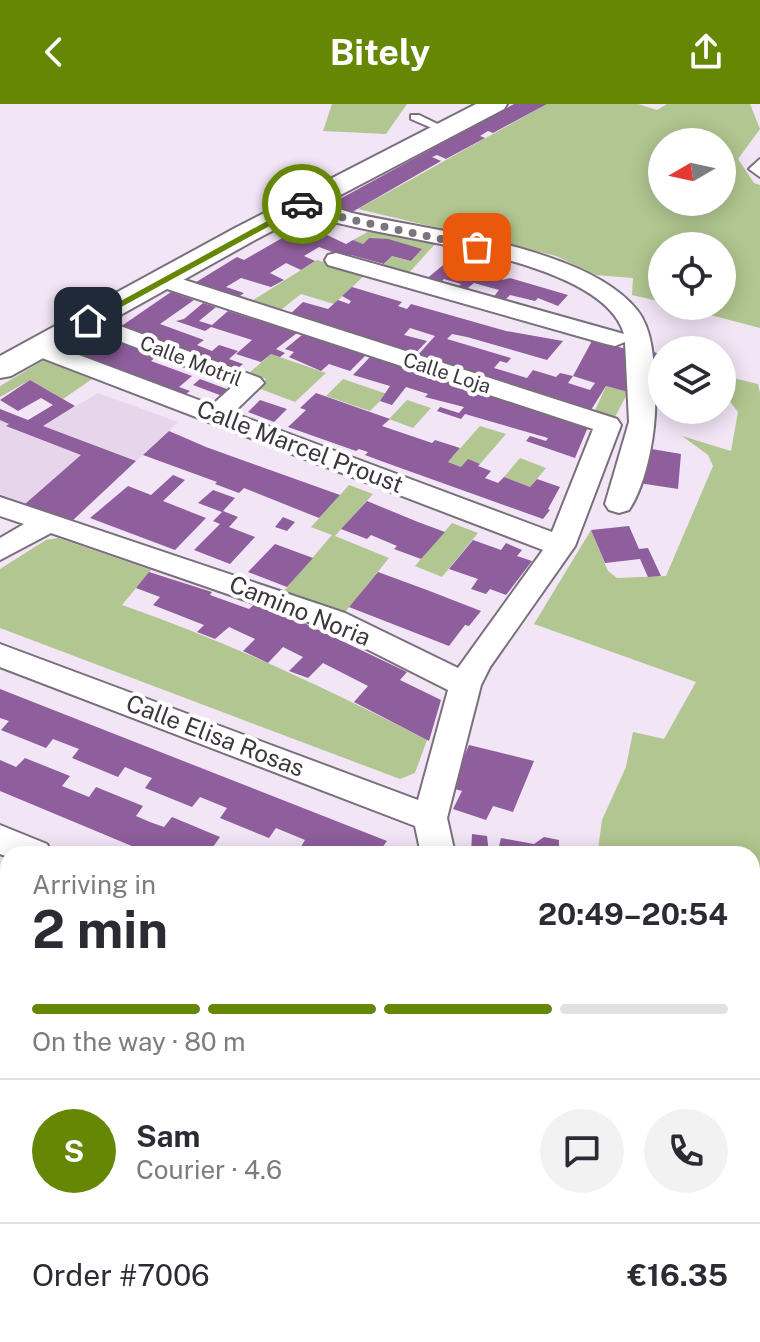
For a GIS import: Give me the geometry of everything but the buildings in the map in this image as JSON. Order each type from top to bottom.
[{"type":"street","points":[[0,369],[495,104]]},
{"type":"street","points":[[306,203],[344,218],[449,240],[556,269],[610,294],[630,316],[638,345],[642,422],[619,504]]},
{"type":"street","points":[[412,281],[449,240]]},
{"type":"street","points":[[336,260],[615,339]]},
{"type":"street","name":"Calle Loja","points":[[163,280],[608,425],[561,546]]},
{"type":"street","name":"Calle Motril","points":[[88,321],[251,383],[216,415]]},
{"type":"street","name":"Calle Marcel Proust","points":[[38,348],[561,546]]},
{"type":"street","name":"Camino Noria","points":[[0,506],[334,620],[465,685]]},
{"type":"street","points":[[0,551],[47,523]]},
{"type":"street","points":[[436,846],[430,818],[465,685],[477,662],[561,546]]},
{"type":"street","name":"Calle Elisa Rosas","points":[[0,655],[430,818]]},
{"type":"lane","points":[[415,117],[445,130]]},
{"type":"lane","points":[[760,162],[754,169],[760,174]]},
{"type":"shaded area","points":[[98,393],[178,422],[72,521],[0,494],[0,409],[43,426]]},
{"type":"green space","points":[[332,104],[407,104],[386,134],[323,131]]},
{"type":"green space","points":[[547,104],[638,104],[657,110],[667,104],[750,104],[760,129],[738,159],[754,183],[760,185],[760,328],[729,320],[736,320],[736,232],[648,232],[648,299],[632,295],[633,278],[596,275],[556,256],[358,209]]},
{"type":"green space","points":[[373,229],[435,244],[407,275],[381,268],[392,256],[411,261],[421,250],[369,238],[363,244],[353,240]]},
{"type":"green space","points":[[317,260],[366,274],[334,304],[301,294],[277,313],[247,304]]},
{"type":"green space","points":[[271,354],[326,373],[295,402],[258,388],[266,379],[249,373]]},
{"type":"green space","points":[[44,360],[92,379],[63,399],[30,380],[0,397],[0,386]]},
{"type":"green space","points":[[343,379],[387,394],[370,411],[326,396]]},
{"type":"green space","points":[[736,379],[758,384],[760,846],[598,846],[602,820],[626,767],[633,732],[664,739],[696,682],[534,624],[591,530],[608,571],[617,578],[666,576],[713,466],[708,455],[682,436],[731,451],[738,412]]},
{"type":"green space","points":[[606,386],[628,392],[614,419],[593,415]]},
{"type":"green space","points":[[407,400],[431,408],[413,428],[389,419]]},
{"type":"green space","points":[[480,426],[506,434],[480,464],[468,460],[461,467],[448,462]]},
{"type":"green space","points":[[520,458],[546,468],[530,487],[504,477]]},
{"type":"green space","points":[[349,485],[373,494],[335,536],[389,558],[341,617],[283,592],[332,535],[311,527]]},
{"type":"green space","points":[[452,523],[478,533],[442,577],[415,566]]},
{"type":"green space","points":[[58,538],[151,570],[122,605],[276,667],[427,740],[415,773],[400,779],[0,628],[0,569],[46,540]]},
{"type":"way so far","points":[[302,204],[344,218],[477,247]]},
{"type":"route","points":[[88,321],[302,204]]}]
